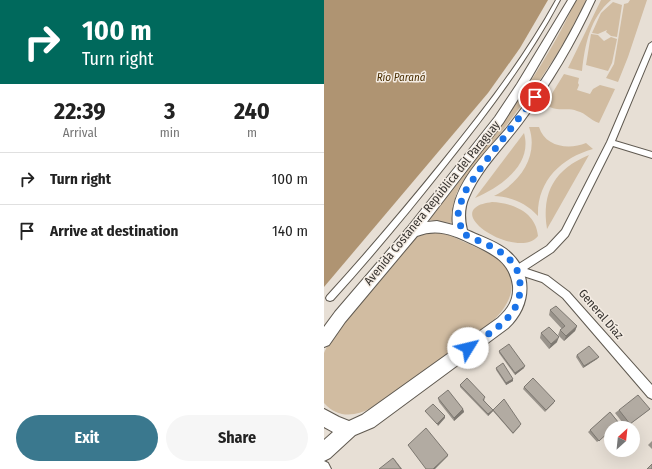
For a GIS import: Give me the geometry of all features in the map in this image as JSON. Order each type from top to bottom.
[{"type":"main road","name":"Avenida Costanera República del Paraguay","points":[[324,340],[340,317],[412,232],[499,120],[526,78],[572,0]]},
{"type":"main road","name":"Avenida Costanera República del Paraguay","points":[[462,233],[458,212],[464,193],[482,166],[512,129],[542,88],[578,28],[591,0]]},
{"type":"main road","points":[[324,452],[349,429],[368,421],[510,316],[519,302],[521,294],[517,270],[510,260],[501,253],[462,233],[440,226],[430,226],[412,232]]},
{"type":"main road","points":[[324,417],[334,424],[349,429]]},
{"type":"street","points":[[330,298],[392,227],[492,103],[528,52],[558,0]]},
{"type":"street","points":[[517,270],[550,249],[565,233],[611,142],[652,44]]},
{"type":"street","points":[[611,142],[652,155]]},
{"type":"street","name":"General Díaz","points":[[517,270],[545,280],[566,295],[652,393]]},
{"type":"shaded area","points":[[576,0],[586,0],[559,51],[544,74],[459,188],[454,201],[453,222],[450,223],[429,220],[428,219],[489,140],[527,86],[545,59]]},
{"type":"shaded area","points":[[601,0],[611,0],[593,23],[587,41],[582,71],[568,68]]},
{"type":"shaded area","points":[[630,0],[647,0],[618,82],[606,78],[614,64],[624,4],[628,3]]},
{"type":"shaded area","points":[[613,2],[622,5],[617,37],[611,36],[606,32],[607,30],[598,34],[592,33],[601,13]]},
{"type":"shaded area","points":[[591,34],[598,35],[604,41],[611,37],[617,39],[612,63],[608,71],[586,65]]},
{"type":"shaded area","points":[[564,74],[579,78],[577,90],[590,94],[593,89],[600,85],[615,89],[599,123],[580,112],[556,109],[545,105]]},
{"type":"shaded area","points":[[529,127],[539,127],[546,139],[552,143],[572,146],[586,143],[593,149],[571,158],[553,173],[542,192],[538,216],[524,204],[513,199],[494,196],[512,184],[525,168],[531,148]]},
{"type":"shaded area","points":[[524,133],[526,145],[524,155],[519,165],[504,181],[475,198]]},
{"type":"shaded area","points":[[589,155],[547,229],[546,204],[553,183],[567,167]]},
{"type":"shaded area","points":[[492,202],[508,204],[522,210],[533,221],[538,236],[530,242],[519,243],[506,241],[483,229],[475,222],[472,214],[475,208]]},
{"type":"shaded area","points":[[431,232],[451,236],[489,253],[499,260],[507,268],[511,277],[512,286],[507,303],[502,311],[488,325],[371,408],[359,413],[340,414],[329,408],[324,403],[324,353],[333,333],[411,241]]},
{"type":"water","name":"Río Paraná","points":[[324,0],[548,0],[520,48],[488,93],[324,287]]},
{"type":"building","points":[[556,306],[577,326],[566,336],[560,330],[565,326],[550,310]]},
{"type":"building","points":[[549,327],[559,337],[551,344],[541,333]]},
{"type":"building","points":[[509,344],[525,366],[515,373],[499,351]]},
{"type":"building","points":[[589,346],[599,357],[584,366],[577,355]]},
{"type":"building","points":[[503,363],[513,379],[506,383],[496,368]]},
{"type":"building","points":[[467,378],[485,397],[483,400],[493,410],[488,414],[460,385]]},
{"type":"building","points":[[533,378],[555,401],[546,410],[524,387]]},
{"type":"building","points":[[448,390],[463,409],[454,418],[438,398]]},
{"type":"building","points":[[638,395],[650,409],[634,421],[628,421],[619,410]]},
{"type":"building","points":[[504,399],[521,424],[513,433],[493,410]]},
{"type":"building","points":[[433,404],[445,416],[437,424],[425,411]]},
{"type":"building","points":[[610,412],[617,421],[604,421],[604,436],[599,441],[590,430]]},
{"type":"building","points":[[426,428],[448,455],[433,469],[426,469],[408,445]]},
{"type":"building","points":[[393,458],[401,469],[379,469]]},
{"type":"building","points":[[652,464],[652,469],[647,469]]},
{"type":"route","points":[[468,348],[503,323],[510,316],[519,302],[521,294],[517,270],[510,260],[501,253],[462,233],[458,212],[461,199],[482,166],[512,129],[535,97]]}]
